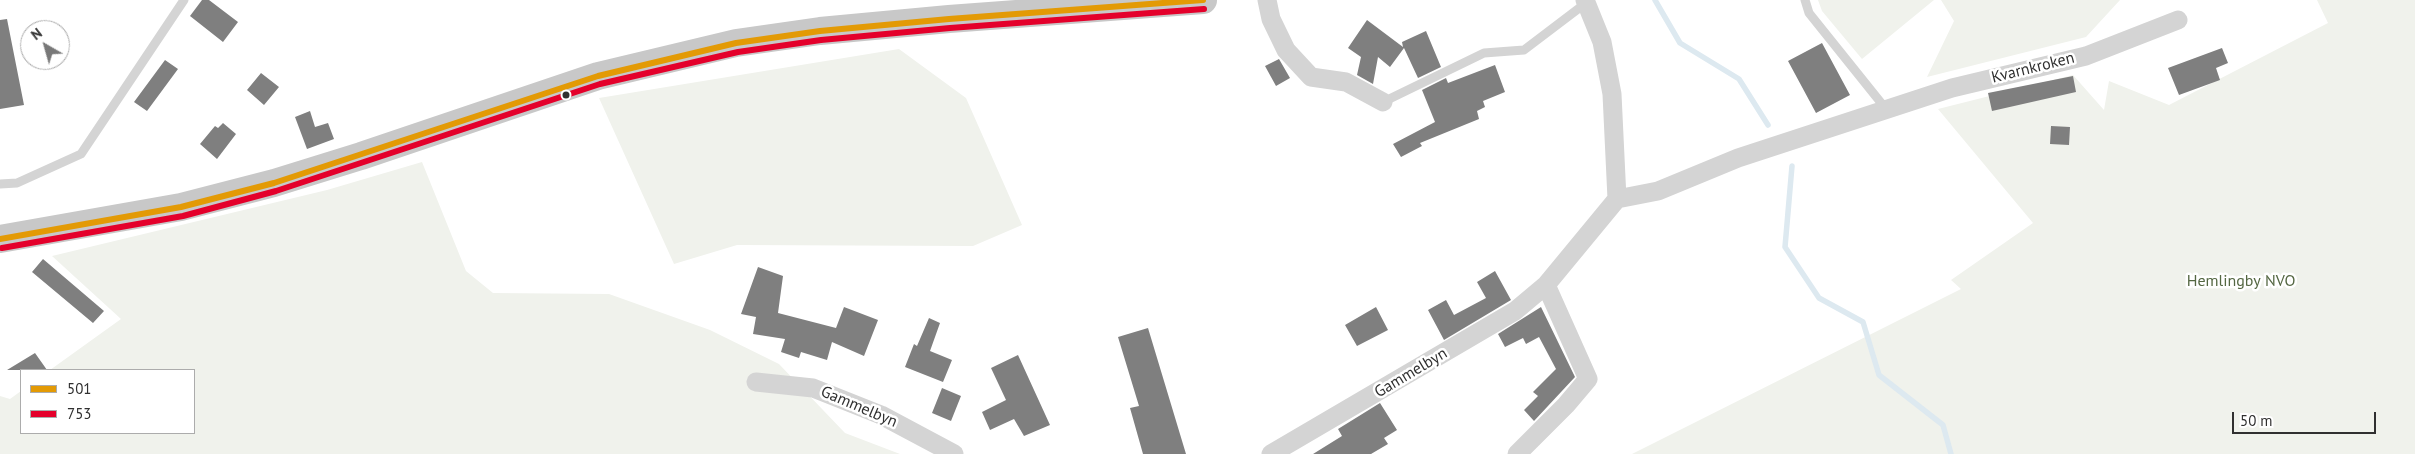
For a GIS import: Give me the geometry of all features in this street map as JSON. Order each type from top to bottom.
[{"type":"main road","points":[[0,239],[181,207],[274,183],[361,156],[598,76],[736,43],[820,31],[949,19],[1203,0]]},
{"type":"street","points":[[1267,0],[1271,19],[1286,50],[1310,77],[1346,82],[1383,102]]},
{"type":"street","points":[[1586,1],[1602,42],[1612,94],[1617,199]]},
{"type":"street","name":"Kvarnkroken","points":[[1617,199],[1658,191],[1738,158],[1952,88],[2086,56],[2178,20]]},
{"type":"street","name":"Gammelbyn","points":[[1271,454],[1515,311],[1546,285],[1617,199]]},
{"type":"street","points":[[1517,454],[1566,405],[1588,379],[1546,285]]},
{"type":"street","name":"Gammelbyn","points":[[756,382],[813,388],[881,414],[954,454]]},
{"type":"lane","points":[[0,184],[17,183],[81,154],[184,0]]},
{"type":"lane","points":[[1805,0],[1809,13],[1886,109]]},
{"type":"lane","points":[[1383,102],[1484,53],[1524,50],[1586,1]]},
{"type":"green space","points":[[1818,0],[1934,0],[1862,59],[1822,11]]},
{"type":"green space","points":[[1941,0],[2120,0],[2086,37],[1927,77],[1954,21]]},
{"type":"green space","name":"Hemlingby NVO","points":[[2317,0],[2415,0],[2415,454],[1632,454],[1961,289],[1951,280],[2033,223],[1938,109],[2073,75],[2104,110],[2109,81],[2169,105],[2328,23]]},
{"type":"green space","points":[[899,49],[966,98],[1022,225],[973,246],[737,245],[674,264],[599,98]]},
{"type":"green space","points":[[422,162],[466,271],[493,293],[609,294],[710,330],[779,364],[845,433],[900,454],[0,454],[0,396],[10,399],[20,392],[20,434],[195,434],[195,369],[51,369],[121,319],[52,256],[327,190]]},
{"type":"building","points":[[202,0],[209,0],[238,22],[223,42],[190,16]]},
{"type":"building","points":[[7,19],[24,105],[0,109],[0,20]]},
{"type":"building","points":[[1367,20],[1403,47],[1402,42],[1426,31],[1441,67],[1418,78],[1404,48],[1390,67],[1378,57],[1373,84],[1357,75],[1361,57],[1348,48]]},
{"type":"building","points":[[1822,43],[1850,95],[1816,113],[1788,61]]},
{"type":"building","points":[[2222,48],[2228,63],[2216,68],[2220,80],[2179,95],[2168,68]]},
{"type":"building","points":[[1279,59],[1290,78],[1276,86],[1265,66]]},
{"type":"building","points":[[165,60],[178,69],[147,111],[134,102]]},
{"type":"building","points":[[1495,65],[1505,92],[1483,101],[1485,107],[1477,111],[1479,119],[1420,143],[1422,146],[1401,157],[1393,144],[1435,122],[1422,90],[1446,78],[1448,83]]},
{"type":"building","points":[[261,73],[279,87],[264,105],[247,90]]},
{"type":"building","points":[[2073,76],[2076,92],[1992,111],[1988,93]]},
{"type":"building","points":[[310,111],[315,127],[328,123],[334,139],[307,149],[295,117]]},
{"type":"building","points":[[223,123],[236,134],[217,159],[200,144],[215,126],[218,128]]},
{"type":"building","points":[[2051,126],[2070,127],[2069,145],[2050,144]]},
{"type":"building","points":[[43,259],[104,311],[93,323],[32,272]]},
{"type":"building","points":[[758,267],[783,276],[778,313],[836,328],[844,307],[878,320],[864,356],[832,342],[827,360],[801,352],[799,358],[781,352],[785,339],[753,334],[756,317],[741,314]]},
{"type":"building","points":[[1495,271],[1511,300],[1444,340],[1428,310],[1446,300],[1454,315],[1486,298],[1477,282]]},
{"type":"building","points":[[1376,307],[1388,330],[1357,346],[1345,325]]},
{"type":"building","points":[[1541,307],[1575,377],[1534,421],[1524,410],[1538,396],[1533,392],[1556,369],[1539,337],[1526,344],[1523,338],[1505,347],[1498,334]]},
{"type":"building","points":[[929,318],[940,323],[930,351],[952,360],[943,382],[905,367],[914,344],[917,346]]},
{"type":"building","points":[[1148,328],[1186,454],[1143,454],[1130,408],[1139,406],[1118,337]]},
{"type":"building","points":[[35,353],[46,369],[20,369],[7,370]]},
{"type":"building","points":[[1018,355],[1050,425],[1024,436],[1014,419],[990,430],[982,412],[1006,400],[991,368]]},
{"type":"building","points":[[942,388],[961,396],[951,421],[932,413]]},
{"type":"building","points":[[1380,403],[1397,430],[1384,438],[1388,444],[1371,454],[1313,454],[1342,436],[1338,429]]},
{"type":"waterway","points":[[1655,0],[1680,43],[1739,79],[1768,125]]},
{"type":"waterway","points":[[1792,166],[1785,247],[1819,298],[1863,322],[1879,375],[1943,425],[1951,454]]},
{"type":"transit line","name":"501","points":[[0,239],[181,207],[274,183],[598,76],[736,43],[820,31],[949,19],[1203,0]]},
{"type":"transit line","name":"753","points":[[2,248],[183,216],[276,191],[600,84],[738,52],[821,40],[950,28],[1204,9]]}]
